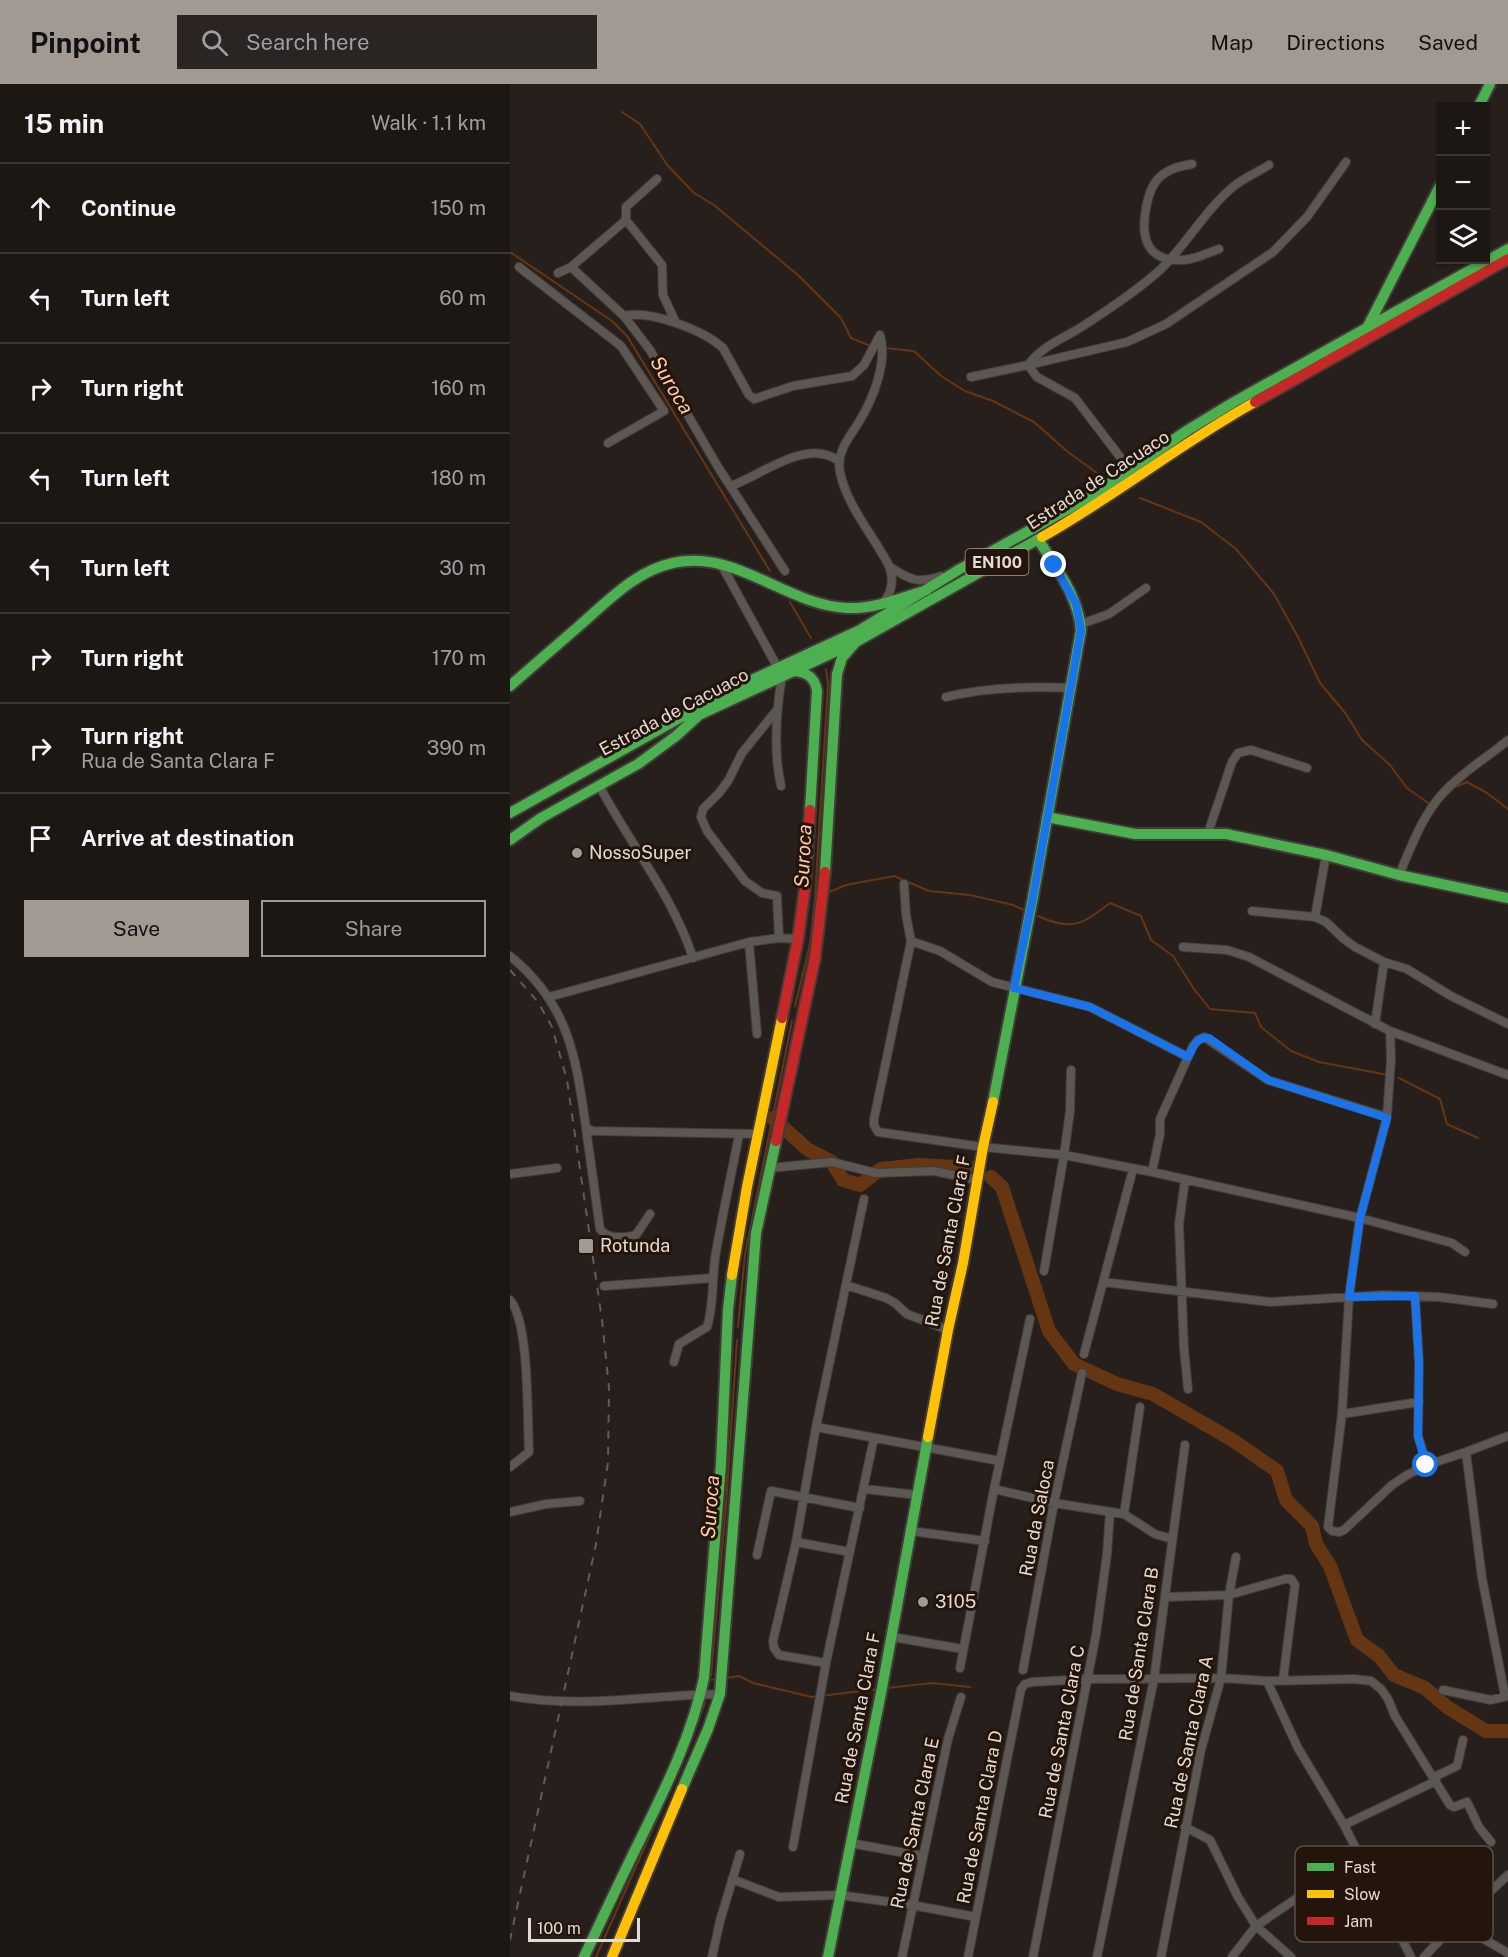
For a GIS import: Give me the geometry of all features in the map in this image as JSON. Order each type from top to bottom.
[{"type":"main road","points":[[1481,102],[1490,84]]},
{"type":"main road","points":[[1367,328],[1436,194]]},
{"type":"main road","name":"Estrada de Cacuaco","points":[[510,813],[698,707],[827,650],[960,569],[1088,498],[1188,430],[1234,402],[1508,249]]},
{"type":"main road","name":"Estrada de Cacuaco","points":[[827,650],[856,642],[1088,511],[1228,417],[1508,260]]},
{"type":"main road","name":"Rua de Santa Clara F","points":[[828,1957],[948,1330],[963,1263],[983,1147],[999,1077],[1082,624],[1076,604],[1038,539]]},
{"type":"main road","name":"Estrada de Cacuaco","points":[[510,686],[626,586],[645,572],[670,563],[690,559],[720,563],[811,600],[847,608],[883,603],[927,590]]},
{"type":"main road","points":[[612,1957],[654,1853],[708,1730],[720,1694],[756,1233],[815,958],[823,897],[837,674],[842,658],[856,642]]},
{"type":"main road","name":"Estrada de Cacuaco","points":[[510,820],[699,715],[780,672],[793,671],[814,657]]},
{"type":"main road","points":[[584,1957],[673,1770],[701,1694],[721,1464],[730,1290],[739,1229],[798,939],[805,887],[817,691],[814,680],[809,674],[793,671]]},
{"type":"main road","name":"EN100","points":[[510,840],[537,821],[600,787],[683,732],[699,715]]},
{"type":"main road","points":[[1047,817],[1135,834],[1209,832],[1227,834],[1508,898]]},
{"type":"main road","points":[[783,1012],[802,1016]]},
{"type":"main road","points":[[727,1335],[747,1335]]},
{"type":"street","points":[[971,377],[1127,342],[1167,324],[1273,252],[1307,217],[1346,162]]},
{"type":"street","points":[[1192,164],[1171,169],[1160,176],[1148,202],[1145,239],[1153,251],[1161,257],[1170,259],[1185,260],[1219,249]]},
{"type":"street","points":[[1028,366],[1046,346],[1092,320],[1151,277],[1235,186],[1269,165]]},
{"type":"street","points":[[657,179],[626,207],[626,220],[662,265],[663,295],[676,323]]},
{"type":"street","points":[[558,273],[571,267],[626,220]]},
{"type":"street","points":[[519,267],[621,346],[664,411],[608,443]]},
{"type":"street","points":[[571,267],[624,316],[650,350],[695,430],[785,571]]},
{"type":"street","points":[[624,316],[641,315],[676,323],[708,337],[723,348],[749,395],[754,399],[793,386],[852,376],[864,365],[880,335],[883,352],[878,377],[864,412],[845,442],[839,461],[846,492],[890,567],[891,586],[887,599],[883,603]]},
{"type":"street","points":[[1028,366],[1037,377],[1075,398],[1130,470]]},
{"type":"street","points":[[731,486],[808,453],[830,454],[839,461]]},
{"type":"street","points":[[720,563],[780,672],[776,711],[778,772],[781,786]]},
{"type":"street","points":[[890,567],[906,577],[922,581],[960,569]]},
{"type":"street","points":[[1082,624],[1109,614],[1146,588]]},
{"type":"street","points":[[946,697],[995,688],[1071,688]]},
{"type":"street","points":[[776,711],[742,753],[728,781],[703,809],[701,817],[713,840],[745,881],[762,893],[777,896],[779,938]]},
{"type":"street","points":[[1399,875],[1418,831],[1441,795],[1458,778],[1508,740]]},
{"type":"street","points":[[1209,832],[1232,762],[1238,753],[1251,750],[1307,768]]},
{"type":"street","points":[[600,787],[665,895],[687,938],[693,958]]},
{"type":"street","points":[[1316,917],[1326,855]]},
{"type":"street","points":[[904,885],[911,941],[874,1125],[878,1132],[983,1147],[1064,1155],[1133,1168],[1360,1218],[1452,1243],[1465,1252]]},
{"type":"street","points":[[1252,911],[1316,917],[1326,922],[1349,943],[1384,962],[1407,969],[1450,996],[1508,1024]]},
{"type":"street","points":[[549,997],[748,942],[779,938],[798,939]]},
{"type":"street","points":[[911,941],[940,951],[992,982],[1090,1007],[1188,1057]]},
{"type":"street","points":[[748,942],[757,1034]]},
{"type":"street","points":[[1183,947],[1227,950],[1249,957],[1389,1031],[1508,1075]]},
{"type":"street","points":[[510,956],[522,966],[549,997],[563,1021],[573,1055],[586,1128],[600,1229],[603,1233],[616,1237],[636,1235],[650,1215]]},
{"type":"street","points":[[1375,1024],[1384,962]]},
{"type":"street","points":[[1389,1031],[1391,1059],[1387,1118],[1360,1218],[1349,1297],[1342,1414],[1328,1527],[1332,1532],[1339,1533],[1344,1530],[1392,1485],[1426,1465],[1508,1436]]},
{"type":"street","points":[[1152,1172],[1160,1134],[1160,1119],[1188,1057],[1201,1038],[1209,1038],[1268,1080],[1387,1118]]},
{"type":"street","points":[[1044,1271],[1070,1111],[1071,1070]]},
{"type":"street","points":[[586,1128],[593,1131],[759,1134]]},
{"type":"street","points":[[674,1362],[679,1344],[707,1327],[711,1311],[721,1224],[739,1135]]},
{"type":"street","points":[[770,1168],[832,1162],[876,1173],[934,1171],[977,1179]]},
{"type":"street","points":[[510,1174],[557,1168]]},
{"type":"street","points":[[1084,1354],[1133,1168]]},
{"type":"street","points":[[1185,1180],[1179,1224],[1184,1349],[1188,1389]]},
{"type":"street","points":[[826,1663],[778,1654],[773,1641],[796,1542],[816,1427],[864,1199]]},
{"type":"street","points":[[604,1286],[713,1278]]},
{"type":"street","points":[[1103,1282],[1270,1302],[1415,1296],[1493,1304]]},
{"type":"street","points":[[846,1286],[886,1298],[907,1314],[948,1330]]},
{"type":"street","points":[[1415,1296],[1419,1353],[1419,1442],[1426,1465]]},
{"type":"street","points":[[510,1300],[516,1309],[523,1344],[529,1452],[510,1467]]},
{"type":"street","points":[[960,1668],[1030,1318]]},
{"type":"street","name":"Rua da Saloca","points":[[1023,1670],[1054,1503],[1082,1373]]},
{"type":"street","points":[[1342,1414],[1419,1402]]},
{"type":"street","points":[[1124,1514],[1140,1407]]},
{"type":"street","points":[[816,1427],[1000,1461]]},
{"type":"street","points":[[793,1847],[826,1663],[874,1438]]},
{"type":"street","name":"Rua de Santa Clara B","points":[[1097,1957],[1154,1679],[1185,1445]]},
{"type":"street","points":[[1443,1690],[1491,1700],[1507,1696],[1482,1578],[1466,1452]]},
{"type":"street","points":[[864,1489],[918,1495]]},
{"type":"street","points":[[994,1489],[1054,1503],[1124,1514],[1155,1534],[1172,1539]]},
{"type":"street","points":[[757,1555],[771,1491],[860,1508]]},
{"type":"street","points":[[510,1512],[546,1504],[580,1501]]},
{"type":"street","name":"Rua de Santa Clara C","points":[[1033,1957],[1104,1582],[1110,1512]]},
{"type":"street","points":[[911,1531],[985,1541]]},
{"type":"street","points":[[796,1542],[850,1552]]},
{"type":"street","name":"Rua de Santa Clara A","points":[[1161,1957],[1201,1750],[1221,1678],[1229,1595],[1236,1557]]},
{"type":"street","points":[[1166,1597],[1229,1595],[1291,1579],[1295,1585],[1283,1680]]},
{"type":"street","points":[[891,1637],[963,1649]]},
{"type":"street","points":[[1087,1679],[1221,1678],[1267,1681],[1354,1679],[1371,1681],[1388,1699],[1395,1716],[1452,1807],[1467,1802],[1479,1827],[1491,1842]]},
{"type":"street","name":"Rua de Santa Clara D","points":[[968,1957],[1021,1689],[1025,1684],[1032,1682],[1087,1679]]},
{"type":"street","points":[[1267,1681],[1298,1748],[1355,1846]]},
{"type":"street","points":[[510,1696],[575,1701],[720,1694]]},
{"type":"street","name":"Rua de Santa Clara E","points":[[902,1957],[948,1739],[962,1697]]},
{"type":"street","points":[[1344,1825],[1457,1766],[1463,1740]]},
{"type":"street","points":[[1185,1827],[1212,1842],[1238,1897],[1256,1926],[1291,1957]]},
{"type":"street","points":[[850,1843],[922,1856]]},
{"type":"street","points":[[712,1957],[740,1854]]},
{"type":"street","points":[[1493,1889],[1508,1875]]},
{"type":"street","points":[[732,1879],[779,1897],[839,1895],[976,1917]]},
{"type":"street","points":[[1232,1957],[1256,1926],[1295,1899]]},
{"type":"street","points":[[1403,1942],[1411,1957]]},
{"type":"street","points":[[1424,1957],[1438,1942]]},
{"type":"street","points":[[1489,1942],[1508,1953]]},
{"type":"waterway","points":[[622,112],[640,124],[668,166],[694,193],[714,205],[799,276],[841,318],[851,338],[873,347]]},
{"type":"waterway","name":"Suroca","points":[[510,252],[612,321],[627,336],[770,571]]},
{"type":"waterway","points":[[884,348],[914,351],[941,376],[965,391],[993,401],[1034,422],[1068,452],[1097,473]]},
{"type":"waterway","points":[[1140,498],[1201,522],[1236,549],[1274,594],[1320,683],[1346,714],[1362,740],[1390,765],[1407,788],[1431,805]]},
{"type":"waterway","name":"Suroca","points":[[790,602],[811,638]]},
{"type":"waterway","name":"Suroca","points":[[795,1006],[810,944],[815,898],[828,684],[826,669]]},
{"type":"waterway","points":[[1441,801],[1455,787],[1467,782],[1487,793],[1508,809]]},
{"type":"waterway","points":[[827,893],[846,885],[894,876],[929,891],[970,895],[1013,905],[1026,911]]},
{"type":"waterway","points":[[1038,916],[1060,924],[1077,923],[1084,921],[1110,903],[1141,916],[1151,940],[1173,956],[1210,1009],[1255,1013],[1261,1027],[1291,1051],[1319,1062],[1388,1075]]},
{"type":"waterway","name":"Suroca","points":[[738,1327],[745,1254],[792,1021]]},
{"type":"waterway","points":[[1399,1078],[1440,1099],[1447,1124],[1478,1138]]},
{"type":"waterway","points":[[773,1118],[807,1149],[832,1162],[843,1180],[860,1185],[881,1169],[919,1165],[972,1168]]},
{"type":"waterway","points":[[991,1177],[1002,1187],[1049,1331],[1074,1364],[1117,1384],[1153,1394],[1234,1441],[1277,1471],[1286,1500],[1312,1526],[1316,1544],[1330,1566],[1357,1640],[1379,1656],[1394,1675],[1425,1688],[1447,1707],[1486,1731],[1508,1731]]},
{"type":"waterway","name":"Suroca","points":[[711,1676],[737,1340]]},
{"type":"waterway","points":[[726,1678],[739,1676],[753,1683],[812,1697],[878,1689]]},
{"type":"waterway","points":[[710,1680],[717,1679]]},
{"type":"waterway","points":[[887,1688],[932,1683],[970,1687]]},
{"type":"waterway","points":[[690,1743],[705,1703]]},
{"type":"waterway","points":[[596,1957],[665,1801]]},
{"type":"railway","points":[[510,970],[538,1002],[552,1027],[567,1080],[602,1320],[609,1388],[608,1462],[596,1544],[510,1940]]},
{"type":"traffic: fast","points":[[1481,102],[1490,84]]},
{"type":"traffic: fast","points":[[1367,328],[1436,194]]},
{"type":"traffic: fast","points":[[960,569],[1088,498],[1188,430],[1234,402],[1508,249]]},
{"type":"traffic: fast","points":[[510,840],[541,818],[638,764],[676,736],[699,715],[856,642],[1042,537]]},
{"type":"traffic: fast","points":[[993,1102],[1081,630],[1071,593],[1038,539]]},
{"type":"traffic: fast","points":[[510,686],[622,588],[646,573],[673,563],[696,561],[718,564],[740,570],[803,598],[825,605],[847,608],[878,605],[927,590]]},
{"type":"traffic: fast","points":[[510,813],[728,691],[860,630],[960,569]]},
{"type":"traffic: fast","points":[[825,872],[837,674],[842,658],[855,643]]},
{"type":"traffic: fast","points":[[793,671],[810,676],[817,691],[810,810]]},
{"type":"traffic: fast","points":[[1047,817],[1135,834],[1226,834],[1508,898]]},
{"type":"traffic: fast","points":[[682,1789],[708,1729],[720,1694],[756,1233],[776,1141]]},
{"type":"traffic: fast","points":[[584,1957],[678,1759],[693,1719],[704,1678],[721,1464],[728,1310],[732,1275]]},
{"type":"traffic: fast","points":[[828,1957],[882,1688],[928,1437]]},
{"type":"traffic: slow","points":[[1042,537],[1255,402]]},
{"type":"traffic: slow","points":[[732,1275],[747,1187],[782,1018]]},
{"type":"traffic: slow","points":[[928,1437],[993,1102]]},
{"type":"traffic: slow","points":[[612,1957],[682,1789]]},
{"type":"traffic: jam","points":[[1255,402],[1508,259]]},
{"type":"traffic: jam","points":[[782,1018],[798,939],[805,887],[810,810]]},
{"type":"traffic: jam","points":[[776,1141],[815,958],[825,872]]},
{"type":"place","name":"NossoSuper","points":[[577,853]]},
{"type":"place","name":"Rotunda","points":[[586,1246]]},
{"type":"place","name":"3105","points":[[923,1602]]},
{"type":"route","points":[[1054,565],[1076,604],[1082,624],[1033,897],[1014,988],[1080,1003],[1188,1057],[1201,1038],[1209,1038],[1268,1080],[1387,1118],[1360,1218],[1349,1297],[1415,1296],[1419,1363],[1418,1436],[1426,1465]]}]
